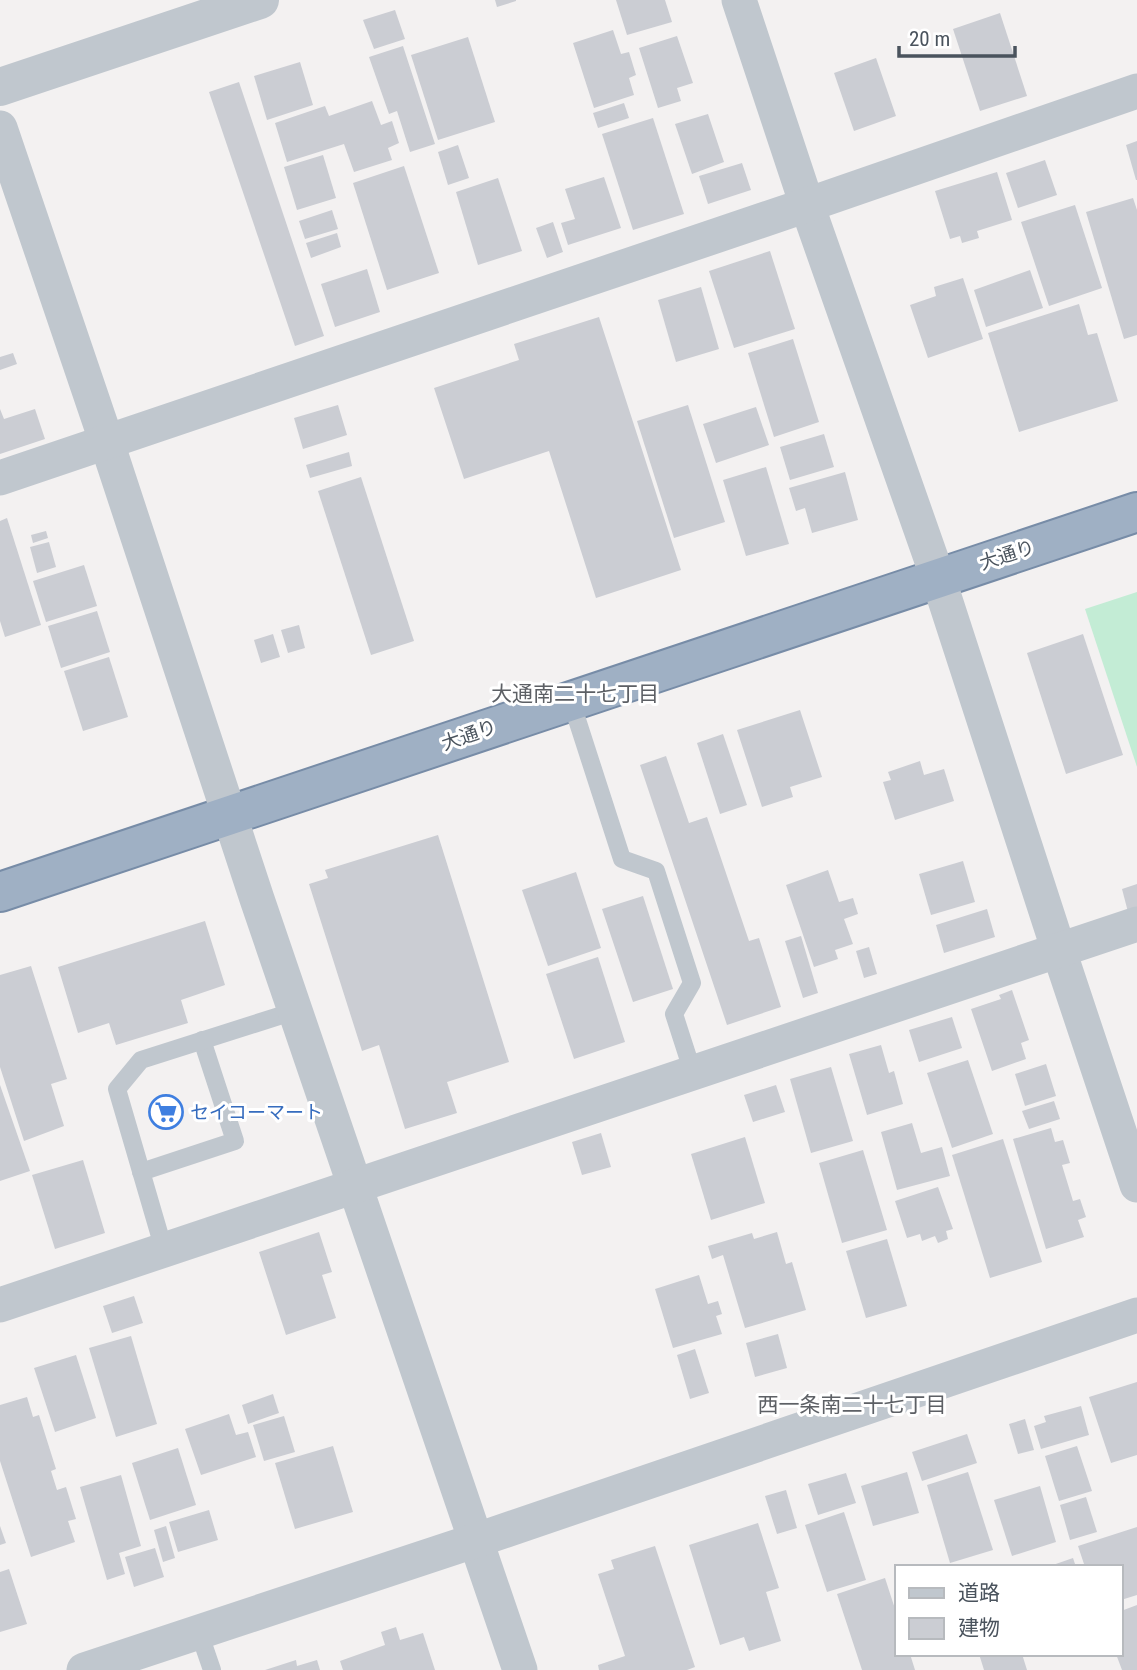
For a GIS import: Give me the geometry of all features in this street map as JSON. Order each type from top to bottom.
[{"type":"highway","name":"大通り","points":[[0,892],[1137,512]]},
{"type":"street","points":[[0,87],[204,9],[260,0]]},
{"type":"street","points":[[739,0],[807,205],[938,578],[1137,1185]]},
{"type":"street","points":[[0,478],[1137,91]]},
{"type":"street","points":[[0,128],[229,816],[520,1670]]},
{"type":"street","points":[[0,1305],[1137,924]]},
{"type":"street","points":[[84,1670],[477,1540],[1137,1315]]},
{"type":"lane","points":[[571,701],[622,859],[656,871],[692,983],[674,1014],[693,1073]]},
{"type":"lane","points":[[164,1250],[117,1089],[141,1060],[295,1011]]},
{"type":"lane","points":[[141,1172],[235,1141],[202,1040]]},
{"type":"lane","points":[[200,1632],[212,1670]]},
{"type":"green space","points":[[1137,592],[1137,767],[1085,609]]},
{"type":"building","points":[[495,0],[516,0],[516,1],[497,7]]},
{"type":"building","points":[[616,0],[665,0],[672,22],[627,35]]},
{"type":"building","points":[[395,10],[405,39],[374,49],[363,20]]},
{"type":"building","points":[[1000,13],[1027,96],[980,111],[953,29]]},
{"type":"building","points":[[613,30],[621,54],[629,52],[636,75],[629,78],[634,95],[594,108],[573,43]]},
{"type":"building","points":[[677,36],[693,83],[677,88],[681,101],[658,108],[639,48]]},
{"type":"building","points":[[468,37],[495,122],[438,140],[411,55]]},
{"type":"building","points":[[403,46],[435,144],[410,152],[397,111],[389,114],[369,57]]},
{"type":"building","points":[[876,58],[896,116],[854,131],[834,73]]},
{"type":"building","points":[[300,62],[313,105],[267,120],[254,76]]},
{"type":"building","points":[[239,82],[324,336],[295,346],[209,92]]},
{"type":"building","points":[[372,101],[381,125],[392,121],[399,143],[388,148],[392,160],[354,172],[344,144],[287,162],[275,123],[325,106],[329,116]]},
{"type":"building","points":[[624,103],[629,118],[598,128],[593,113]]},
{"type":"building","points":[[708,114],[724,162],[692,174],[675,124]]},
{"type":"building","points":[[653,118],[684,214],[633,230],[602,134]]},
{"type":"building","points":[[1137,141],[1137,180],[1136,180],[1126,145]]},
{"type":"building","points":[[458,145],[469,178],[448,185],[438,152]]},
{"type":"building","points":[[323,155],[336,198],[297,210],[284,167]]},
{"type":"building","points":[[1045,160],[1057,195],[1018,208],[1006,173]]},
{"type":"building","points":[[742,163],[751,190],[708,204],[699,176]]},
{"type":"building","points":[[404,166],[439,273],[387,290],[353,183]]},
{"type":"building","points":[[997,172],[1012,220],[977,231],[979,238],[962,243],[960,236],[950,239],[935,191]]},
{"type":"building","points":[[604,177],[621,228],[568,245],[561,223],[575,219],[565,189]]},
{"type":"building","points":[[498,178],[522,251],[478,265],[456,192]]},
{"type":"building","points":[[1133,198],[1137,210],[1137,335],[1124,339],[1086,212]]},
{"type":"building","points":[[1075,205],[1102,288],[1049,306],[1021,222]]},
{"type":"building","points":[[332,210],[338,229],[305,239],[299,221]]},
{"type":"building","points":[[553,222],[563,252],[547,258],[536,228]]},
{"type":"building","points":[[337,233],[341,247],[311,258],[306,243]]},
{"type":"building","points":[[770,251],[795,329],[734,348],[709,271]]},
{"type":"building","points":[[367,269],[380,312],[335,327],[321,284]]},
{"type":"building","points":[[1030,270],[1043,308],[986,327],[974,290]]},
{"type":"building","points":[[963,278],[983,339],[928,358],[910,305],[936,296],[934,287]]},
{"type":"building","points":[[701,287],[719,349],[676,362],[658,300]]},
{"type":"building","points":[[1079,304],[1088,335],[1097,333],[1118,401],[1019,432],[988,333]]},
{"type":"building","points":[[599,317],[681,570],[596,598],[549,451],[464,479],[434,388],[519,360],[514,344]]},
{"type":"building","points":[[793,339],[819,422],[774,437],[748,353]]},
{"type":"building","points":[[13,353],[17,364],[0,370],[0,357]]},
{"type":"building","points":[[338,405],[347,435],[303,449],[294,418]]},
{"type":"building","points":[[688,405],[725,522],[674,538],[637,421]]},
{"type":"building","points":[[756,407],[769,445],[716,463],[703,424]]},
{"type":"building","points":[[0,409],[4,419],[35,409],[45,439],[0,454]]},
{"type":"building","points":[[824,434],[834,467],[790,480],[780,447]]},
{"type":"building","points":[[349,452],[352,466],[310,478],[306,465]]},
{"type":"building","points":[[766,467],[789,544],[746,556],[723,480]]},
{"type":"building","points":[[845,472],[858,520],[812,533],[805,508],[796,511],[789,488]]},
{"type":"building","points":[[361,477],[414,641],[371,655],[318,491]]},
{"type":"building","points":[[7,518],[41,625],[5,637],[0,621],[0,521]]},
{"type":"building","points":[[46,531],[48,538],[33,543],[31,535]]},
{"type":"building","points":[[49,542],[56,567],[37,573],[30,547]]},
{"type":"building","points":[[84,565],[97,606],[46,622],[33,581]]},
{"type":"building","points":[[97,611],[110,652],[61,668],[48,626]]},
{"type":"building","points":[[299,625],[305,648],[288,653],[281,630]]},
{"type":"building","points":[[273,634],[280,657],[261,663],[254,640]]},
{"type":"building","points":[[1083,634],[1123,755],[1066,774],[1027,653]]},
{"type":"building","points":[[109,657],[128,717],[83,731],[64,671]]},
{"type":"building","points":[[800,710],[822,777],[790,787],[793,797],[762,807],[737,730]]},
{"type":"building","points":[[723,734],[747,805],[720,814],[697,743]]},
{"type":"building","points":[[666,756],[689,823],[707,817],[749,941],[759,938],[781,1007],[727,1025],[640,765]]},
{"type":"building","points":[[920,761],[924,775],[944,769],[954,801],[895,820],[883,782],[891,780],[888,772]]},
{"type":"building","points":[[438,835],[509,1062],[447,1082],[457,1113],[405,1129],[379,1045],[362,1051],[309,884],[328,878],[325,870]]},
{"type":"building","points":[[963,861],[975,902],[931,915],[919,874]]},
{"type":"building","points":[[828,870],[839,902],[853,898],[858,914],[844,919],[853,944],[835,950],[838,959],[814,967],[786,885]]},
{"type":"building","points":[[576,872],[601,948],[548,966],[522,890]]},
{"type":"building","points":[[1137,884],[1137,909],[1128,912],[1122,889]]},
{"type":"building","points":[[643,896],[673,989],[633,1002],[602,909]]},
{"type":"building","points":[[987,909],[995,937],[944,953],[936,925]]},
{"type":"building","points":[[205,921],[225,985],[181,1000],[188,1023],[116,1045],[109,1023],[78,1033],[58,967]]},
{"type":"building","points":[[801,936],[818,993],[803,998],[785,941]]},
{"type":"building","points":[[869,947],[877,974],[864,978],[856,951]]},
{"type":"building","points":[[598,957],[625,1042],[574,1059],[546,974]]},
{"type":"building","points":[[31,966],[67,1079],[51,1084],[64,1126],[24,1141],[0,1067],[0,975]]},
{"type":"building","points":[[1012,990],[1029,1040],[1021,1043],[1026,1059],[992,1071],[971,1009],[1001,999],[999,995]]},
{"type":"building","points":[[952,1017],[962,1048],[919,1062],[909,1030]]},
{"type":"building","points":[[881,1045],[889,1073],[894,1071],[903,1104],[867,1115],[849,1054]]},
{"type":"building","points":[[968,1060],[993,1134],[952,1148],[927,1073]]},
{"type":"building","points":[[1046,1064],[1056,1096],[1025,1106],[1015,1074]]},
{"type":"building","points":[[831,1067],[853,1141],[811,1153],[790,1079]]},
{"type":"building","points":[[0,1085],[30,1171],[0,1181]]},
{"type":"building","points":[[776,1085],[785,1112],[753,1122],[744,1095]]},
{"type":"building","points":[[1054,1101],[1060,1119],[1029,1129],[1022,1111]]},
{"type":"building","points":[[912,1123],[921,1153],[942,1147],[950,1176],[897,1190],[881,1132]]},
{"type":"building","points":[[1051,1128],[1055,1142],[1063,1140],[1070,1163],[1062,1165],[1073,1201],[1080,1199],[1086,1217],[1078,1220],[1084,1237],[1046,1249],[1013,1139]]},
{"type":"building","points":[[601,1133],[611,1167],[582,1175],[572,1142]]},
{"type":"building","points":[[745,1137],[765,1203],[711,1220],[691,1154]]},
{"type":"building","points":[[1003,1139],[1042,1262],[990,1278],[952,1155]]},
{"type":"building","points":[[863,1150],[887,1230],[842,1243],[819,1163]]},
{"type":"building","points":[[83,1160],[105,1233],[55,1249],[32,1175]]},
{"type":"building","points":[[938,1187],[953,1229],[946,1231],[948,1239],[938,1243],[935,1236],[922,1241],[920,1234],[907,1238],[895,1201]]},
{"type":"building","points":[[319,1232],[332,1272],[322,1275],[336,1318],[286,1335],[259,1252]]},
{"type":"building","points":[[777,1232],[786,1264],[792,1262],[806,1310],[745,1328],[723,1255],[712,1259],[708,1246],[752,1233],[754,1239]]},
{"type":"building","points":[[887,1239],[907,1306],[866,1318],[846,1251]]},
{"type":"building","points":[[699,1275],[708,1304],[718,1301],[722,1314],[716,1316],[722,1334],[673,1348],[655,1289]]},
{"type":"building","points":[[134,1296],[143,1323],[112,1333],[103,1306]]},
{"type":"building","points":[[778,1334],[787,1368],[755,1377],[746,1343]]},
{"type":"building","points":[[131,1336],[157,1424],[116,1437],[89,1348]]},
{"type":"building","points":[[695,1349],[709,1393],[690,1399],[677,1355]]},
{"type":"building","points":[[76,1355],[96,1418],[55,1432],[34,1368]]},
{"type":"building","points":[[1137,1382],[1137,1455],[1111,1463],[1089,1397]]},
{"type":"building","points":[[273,1394],[279,1413],[248,1424],[242,1405]]},
{"type":"building","points":[[27,1397],[33,1417],[39,1415],[56,1469],[51,1471],[57,1490],[66,1487],[76,1519],[68,1521],[75,1542],[31,1557],[0,1461],[0,1405]]},
{"type":"building","points":[[1081,1406],[1089,1435],[1041,1449],[1034,1426],[1046,1422],[1044,1416]]},
{"type":"building","points":[[229,1414],[236,1435],[248,1432],[256,1457],[201,1475],[185,1429]]},
{"type":"building","points":[[284,1416],[295,1452],[264,1461],[253,1425]]},
{"type":"building","points":[[1025,1419],[1034,1450],[1018,1454],[1009,1424]]},
{"type":"building","points":[[967,1434],[977,1463],[922,1481],[912,1452]]},
{"type":"building","points":[[333,1446],[353,1512],[295,1529],[275,1463]]},
{"type":"building","points":[[1077,1446],[1092,1491],[1059,1501],[1045,1456]]},
{"type":"building","points":[[178,1448],[196,1505],[150,1520],[132,1463]]},
{"type":"building","points":[[907,1472],[919,1513],[873,1526],[861,1486]]},
{"type":"building","points":[[968,1472],[993,1550],[950,1563],[927,1485]]},
{"type":"building","points":[[846,1473],[856,1503],[818,1515],[808,1484]]},
{"type":"building","points":[[121,1475],[141,1546],[119,1553],[125,1574],[107,1580],[80,1487]]},
{"type":"building","points":[[1040,1486],[1056,1542],[1012,1556],[994,1500]]},
{"type":"building","points":[[786,1490],[797,1528],[777,1534],[765,1496]]},
{"type":"building","points":[[1086,1497],[1097,1532],[1070,1540],[1060,1505]]},
{"type":"building","points":[[209,1510],[218,1540],[178,1552],[169,1522]]},
{"type":"building","points":[[844,1512],[866,1580],[827,1592],[805,1525]]},
{"type":"building","points":[[758,1523],[779,1588],[766,1592],[781,1641],[749,1651],[744,1637],[720,1645],[689,1545]]},
{"type":"building","points":[[0,1526],[6,1543],[0,1545]]},
{"type":"building","points":[[166,1526],[175,1558],[163,1562],[154,1530]]},
{"type":"building","points":[[1137,1527],[1137,1595],[1123,1599],[1123,1565],[1084,1565],[1078,1546]]},
{"type":"building","points":[[655,1546],[695,1667],[687,1670],[599,1670],[598,1665],[625,1656],[598,1574],[614,1569],[611,1560]]},
{"type":"building","points":[[155,1548],[164,1577],[134,1587],[125,1557]]},
{"type":"building","points":[[1073,1558],[1075,1565],[1053,1565]]},
{"type":"building","points":[[9,1569],[27,1624],[0,1632],[0,1572]]},
{"type":"building","points":[[885,1578],[895,1609],[895,1656],[911,1656],[915,1670],[862,1670],[837,1594]]},
{"type":"building","points":[[1137,1605],[1137,1670],[1122,1670],[1117,1656],[1123,1656],[1123,1610]]},
{"type":"building","points":[[396,1627],[400,1640],[423,1633],[435,1670],[343,1670],[340,1661],[385,1645],[381,1632]]},
{"type":"building","points":[[980,1656],[1023,1656],[1027,1670],[984,1670]]},
{"type":"building","points":[[296,1660],[297,1666],[317,1660],[320,1670],[265,1670]]},
{"type":"place","name":"セイコーマート","points":[[166,1112]]},
{"type":"district","name":"大通南二十七丁目","points":[[575,694]]},
{"type":"district","name":"西一条南二十七丁目","points":[[852,1405]]}]
